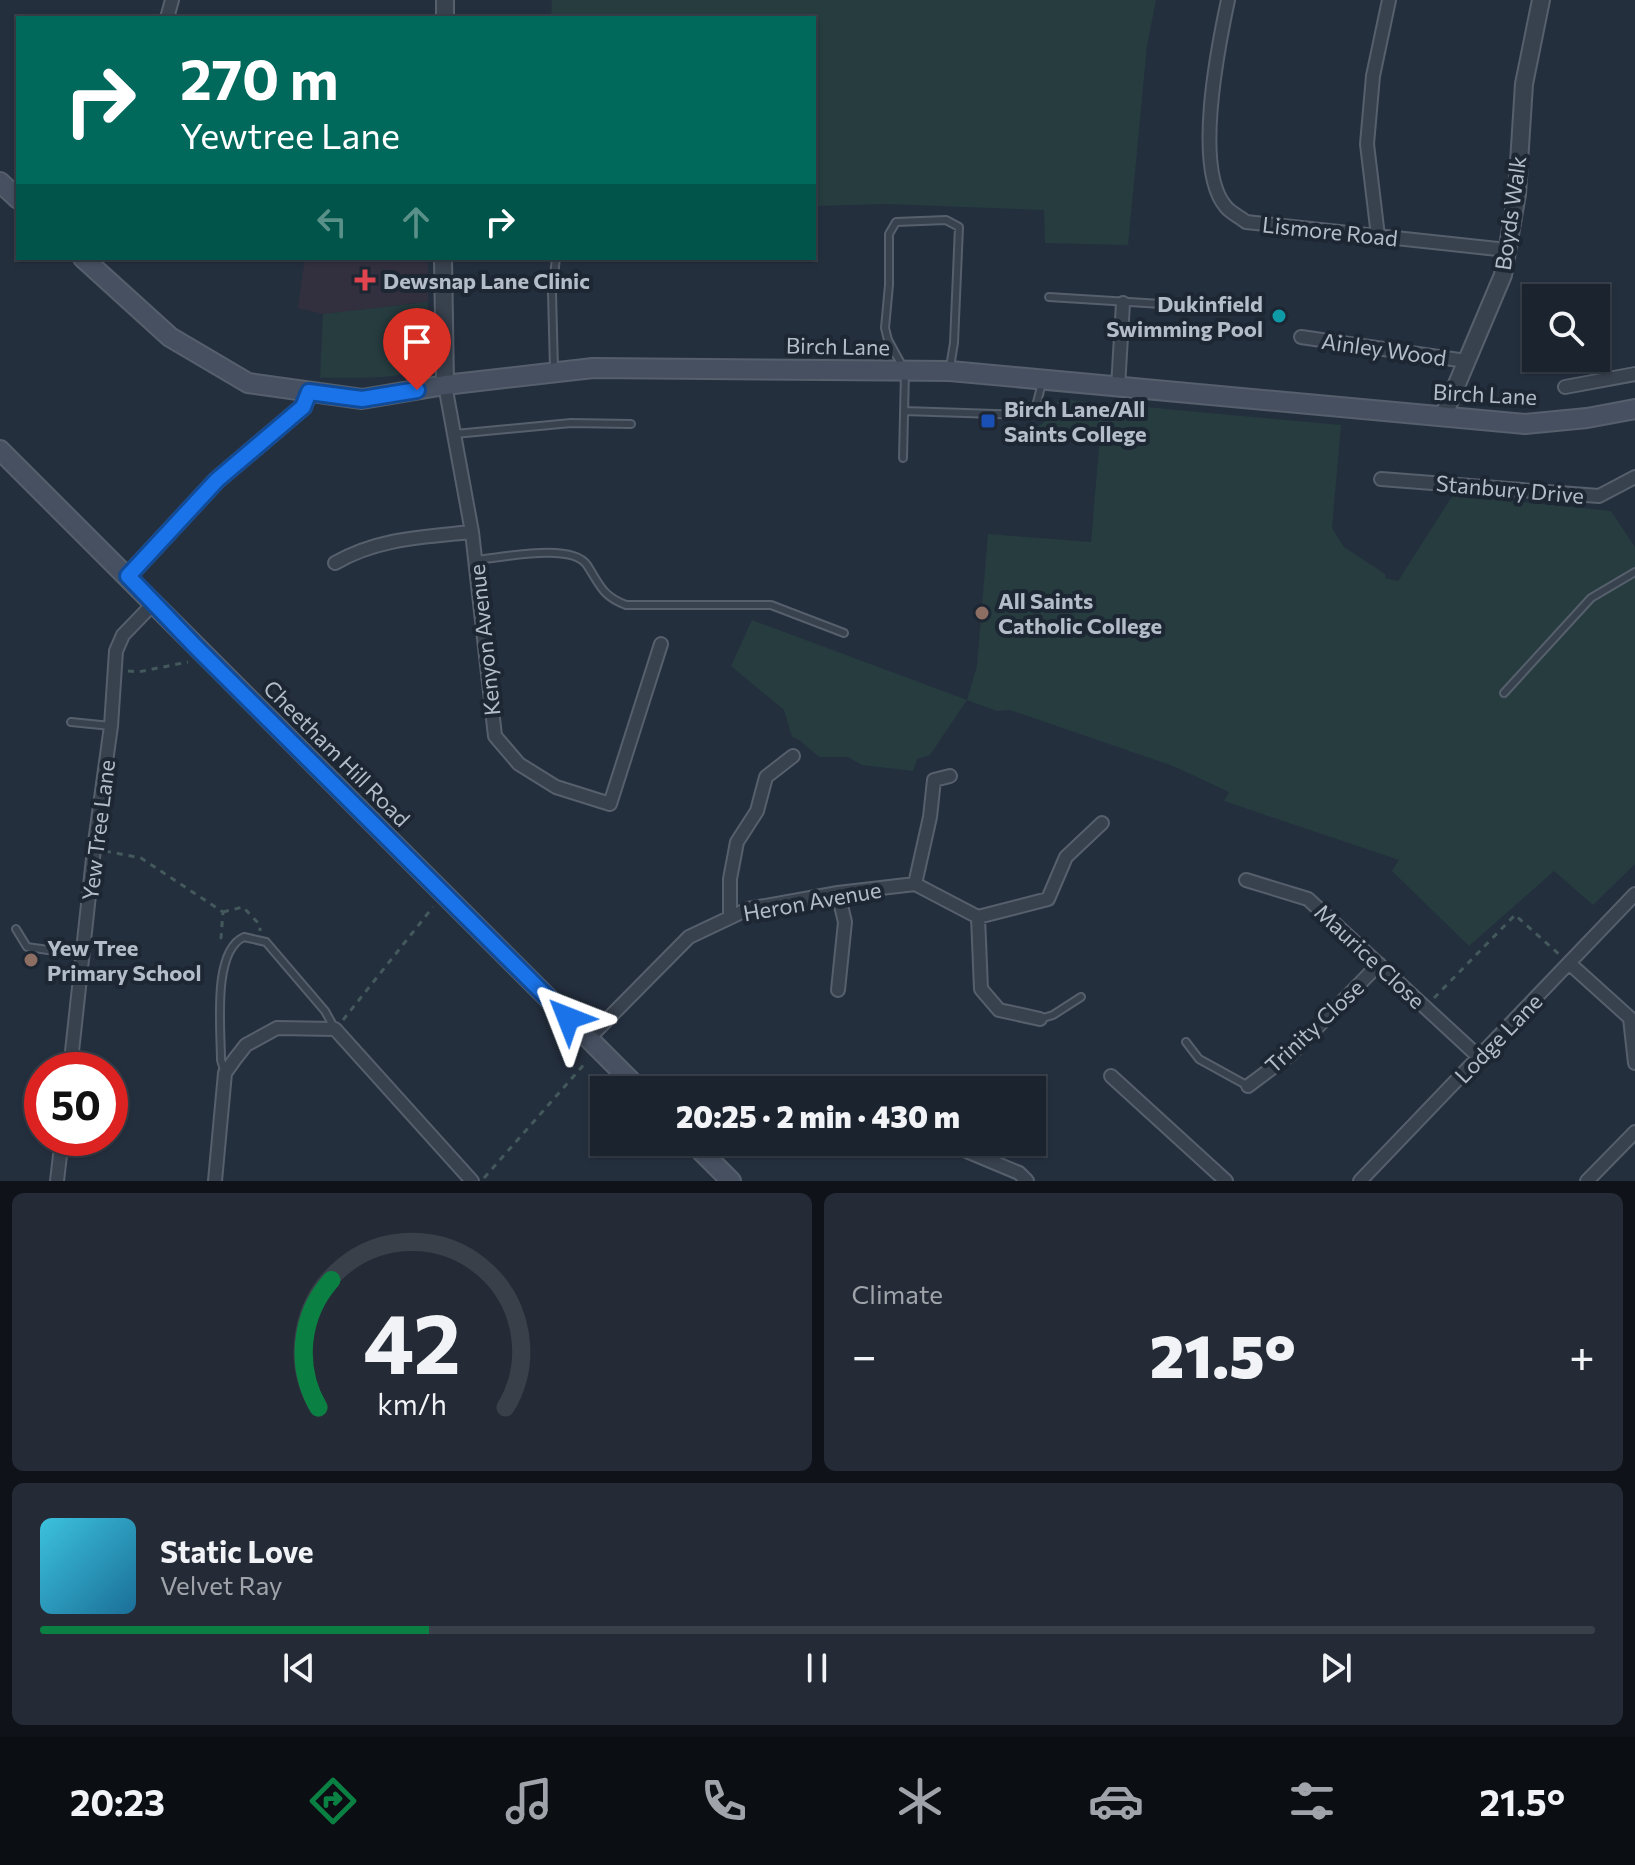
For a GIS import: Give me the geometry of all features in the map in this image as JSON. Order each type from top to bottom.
[{"type":"main road","points":[[0,182],[16,197]]},
{"type":"main road","name":"Birch Lane","points":[[85,260],[170,337],[248,383],[362,399],[445,385],[593,368],[950,371],[1525,424],[1587,418],[1635,409]]},
{"type":"main road","name":"Cheetham Hill Road","points":[[0,450],[626,1076]]},
{"type":"main road","points":[[706,1156],[731,1181]]},
{"type":"street","name":"Lismore Road","points":[[1228,0],[1215,63],[1210,169],[1225,207],[1246,222],[1507,250]]},
{"type":"street","points":[[1378,236],[1367,144],[1373,76],[1389,0]]},
{"type":"street","name":"Boyds Walk","points":[[1443,417],[1503,275],[1517,194],[1524,84],[1541,0]]},
{"type":"street","points":[[443,260],[445,385]]},
{"type":"street","points":[[1118,387],[1123,303]]},
{"type":"street","name":"Ainley Wood","points":[[1301,337],[1466,361]]},
{"type":"street","name":"Birch Lane","points":[[1565,387],[1635,374]]},
{"type":"street","name":"Kenyon Avenue","points":[[445,385],[472,532],[495,736],[519,764],[556,787],[610,804],[661,644]]},
{"type":"street","points":[[128,576],[217,480],[303,407],[309,392]]},
{"type":"street","name":"Stanbury Drive","points":[[1381,479],[1599,496],[1635,477]]},
{"type":"street","points":[[335,563],[352,553],[385,542],[472,532]]},
{"type":"street","name":"Yew Tree Lane","points":[[72,1052],[111,726],[116,651],[123,635],[153,604]]},
{"type":"street","points":[[730,917],[730,879],[737,842],[757,811],[766,777],[793,756]]},
{"type":"street","points":[[950,776],[934,780],[930,817],[915,884],[978,917],[1048,899],[1066,857],[1102,823]]},
{"type":"street","name":"Maurice Close","points":[[1246,880],[1308,899],[1479,1057]]},
{"type":"street","name":"Heron Avenue","points":[[594,1043],[689,937],[748,909],[838,893],[915,884]]},
{"type":"street","points":[[838,893],[845,922],[838,990]]},
{"type":"street","name":"Lodge Lane","points":[[1360,1181],[1635,894]]},
{"type":"street","points":[[978,917],[981,989],[999,1010],[1040,1019]]},
{"type":"street","points":[[1569,963],[1630,1018],[1635,1063]]},
{"type":"street","name":"Trinity Close","points":[[1248,1086],[1291,1054],[1379,964]]},
{"type":"street","points":[[215,1181],[225,1073],[246,1045],[277,1028],[335,1029],[472,1181]]},
{"type":"street","points":[[1111,1076],[1226,1181]]},
{"type":"street","points":[[1587,1181],[1635,1132]]},
{"type":"street","points":[[57,1181],[60,1156]]},
{"type":"street","points":[[978,1156],[1019,1173],[1027,1181]]},
{"type":"lane","points":[[903,458],[905,371],[885,328],[889,234],[896,222],[946,220],[959,227],[961,235],[950,371]]},
{"type":"lane","points":[[554,372],[552,293],[556,260]]},
{"type":"lane","points":[[1049,297],[1177,305]]},
{"type":"lane","points":[[904,411],[1028,415],[1035,410],[1043,380]]},
{"type":"lane","points":[[453,434],[571,423],[631,424]]},
{"type":"lane","points":[[475,560],[570,553],[586,564],[606,594],[626,605],[771,605],[844,633]]},
{"type":"lane","points":[[1504,693],[1591,598],[1635,572]]},
{"type":"lane","points":[[71,722],[111,726]]},
{"type":"lane","points":[[16,929],[27,947],[83,955]]},
{"type":"lane","points":[[225,1073],[221,1060],[222,966],[230,947],[244,937],[266,942],[325,1011],[335,1029]]},
{"type":"lane","points":[[1040,1019],[1053,1015],[1081,997]]},
{"type":"lane","points":[[1186,1042],[1199,1059],[1248,1086]]},
{"type":"path","points":[[116,670],[138,672],[194,661],[201,653]]},
{"type":"path","points":[[94,849],[141,858],[223,912],[243,907],[260,925],[259,938]]},
{"type":"path","points":[[335,1029],[444,894]]},
{"type":"path","points":[[223,912],[221,938],[230,947]]},
{"type":"path","points":[[1425,1007],[1515,915],[1569,963]]},
{"type":"path","points":[[481,1181],[594,1043]]},
{"type":"shaded area","name":"Dewsnap Lane Clinic","points":[[305,260],[428,260],[428,302],[323,314],[298,308]]},
{"type":"green space","points":[[552,0],[1156,0],[1147,46],[1128,245],[1045,243],[1044,210],[885,204],[816,206],[816,16],[551,16]]},
{"type":"green space","points":[[428,302],[423,350],[407,372],[379,377],[320,378],[323,314]]},
{"type":"green space","points":[[1059,399],[1341,425],[1332,528],[1344,547],[1385,574],[1385,578],[1398,581],[1453,495],[1611,511],[1635,547],[1635,864],[1593,905],[1554,871],[1469,946],[1392,871],[1399,860],[1224,801],[1229,792],[1173,766],[1010,710],[997,711],[967,700],[977,666],[988,534],[1091,542],[1100,436],[1032,431],[1044,422]]},
{"type":"green space","points":[[752,620],[967,700],[930,755],[917,759],[913,771],[862,765],[848,757],[819,757],[792,737],[784,710],[731,666]]},
{"type":"place","name":"Dewsnap Lane Clinic","points":[[365,280]]},
{"type":"place","name":"Dukinfield Swimming Pool","points":[[1279,316]]},
{"type":"place","name":"Birch Lane/All Saints College","points":[[988,421]]},
{"type":"place","name":"All Saints Catholic College","points":[[982,613]]},
{"type":"place","name":"Yew Tree Primary School","points":[[31,960]]},
{"type":"route","points":[[417,390],[362,399],[309,392],[303,407],[217,480],[128,576],[568,1018]]}]
